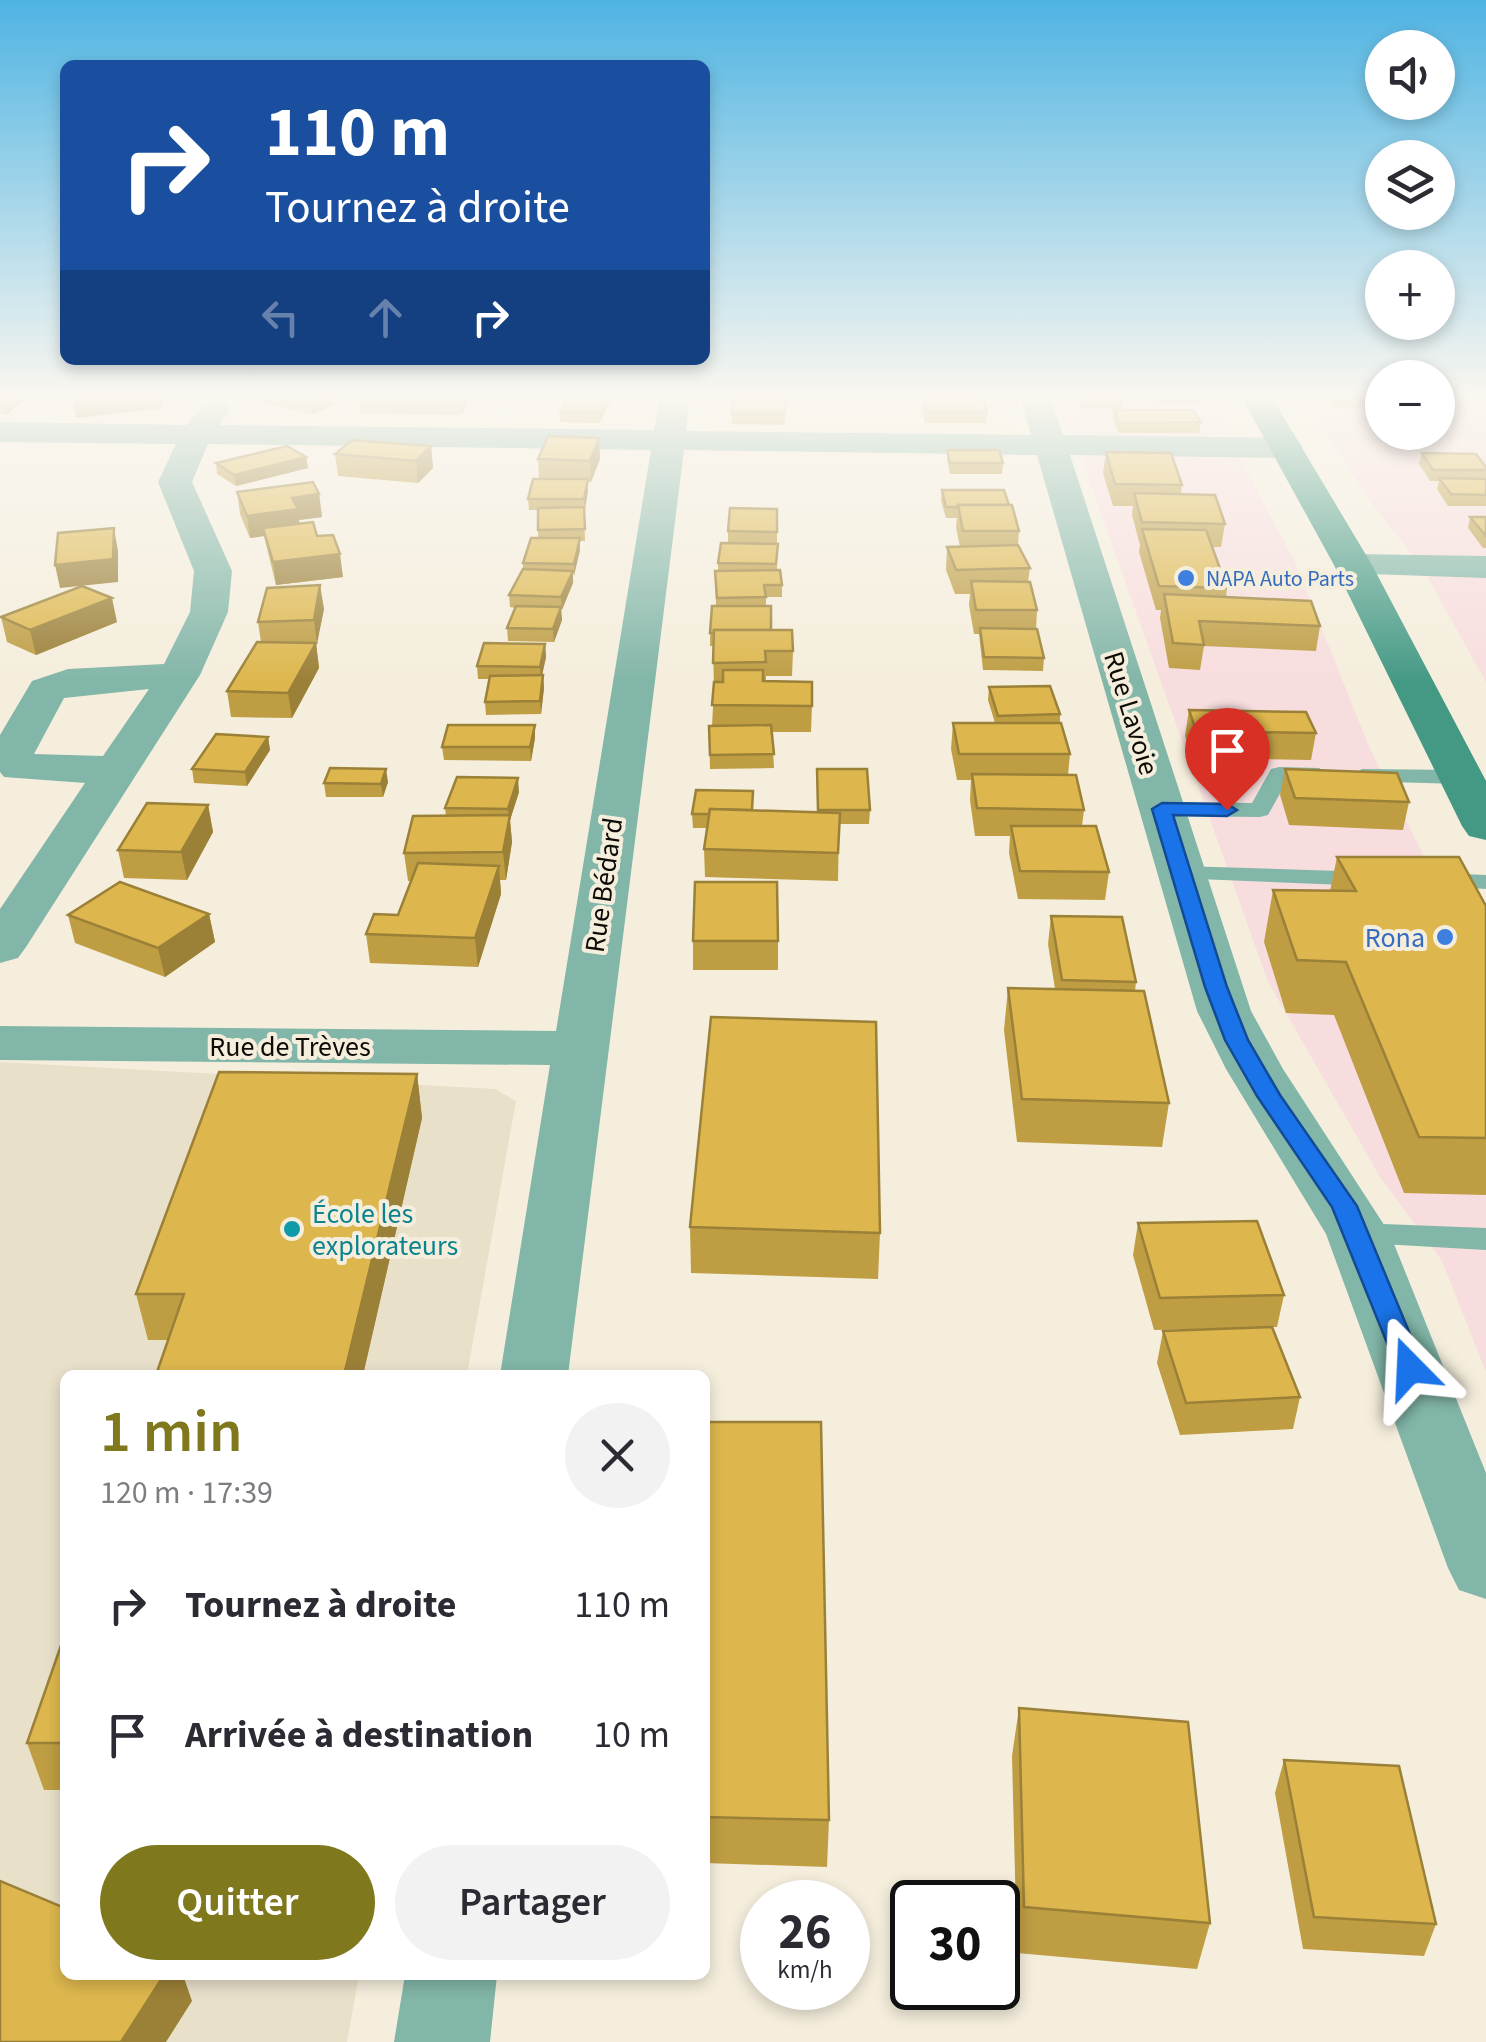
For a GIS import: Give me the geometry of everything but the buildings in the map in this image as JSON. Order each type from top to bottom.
[{"type":"main road","points":[[1311,491],[1486,826]]},
{"type":"street","points":[[0,947],[179,674],[209,612],[213,570],[179,491]]},
{"type":"street","name":"Rue Bédard","points":[[535,1370],[661,491]]},
{"type":"street","name":"Rue Lavoie","points":[[1064,491],[1237,1040],[1268,1096],[1332,1184],[1358,1234],[1486,1568]]},
{"type":"street","points":[[1353,566],[1486,568]]},
{"type":"street","points":[[116,770],[20,767],[10,756],[47,690],[68,682],[179,674]]},
{"type":"street","name":"Rue de Trèves","points":[[0,1044],[579,1048]]},
{"type":"street","points":[[442,2042],[450,1980]]},
{"type":"lane","points":[[1162,809],[1260,810],[1279,774],[1460,777]]},
{"type":"lane","points":[[1182,873],[1486,882]]},
{"type":"lane","points":[[1358,1234],[1486,1239]]},
{"type":"shaded area","points":[[1093,491],[1257,491],[1295,562],[1370,749],[1486,979],[1486,1372],[1442,1261],[1380,1177],[1268,982]]},
{"type":"shaded area","points":[[1363,491],[1486,491],[1486,682],[1422,567]]},
{"type":"shaded area","points":[[0,1062],[495,1089],[516,1101],[468,1370],[60,1370],[60,1980],[358,1980],[347,2042],[0,2042]]},
{"type":"place","name":"NAPA Auto Parts","points":[[1186,578]]},
{"type":"place","name":"Rona","points":[[1445,937]]},
{"type":"place","name":"École les explorateurs","points":[[292,1229]]},
{"type":"route","points":[[1227,810],[1162,809],[1216,987],[1237,1040],[1268,1096],[1344,1206],[1410,1368]]}]
